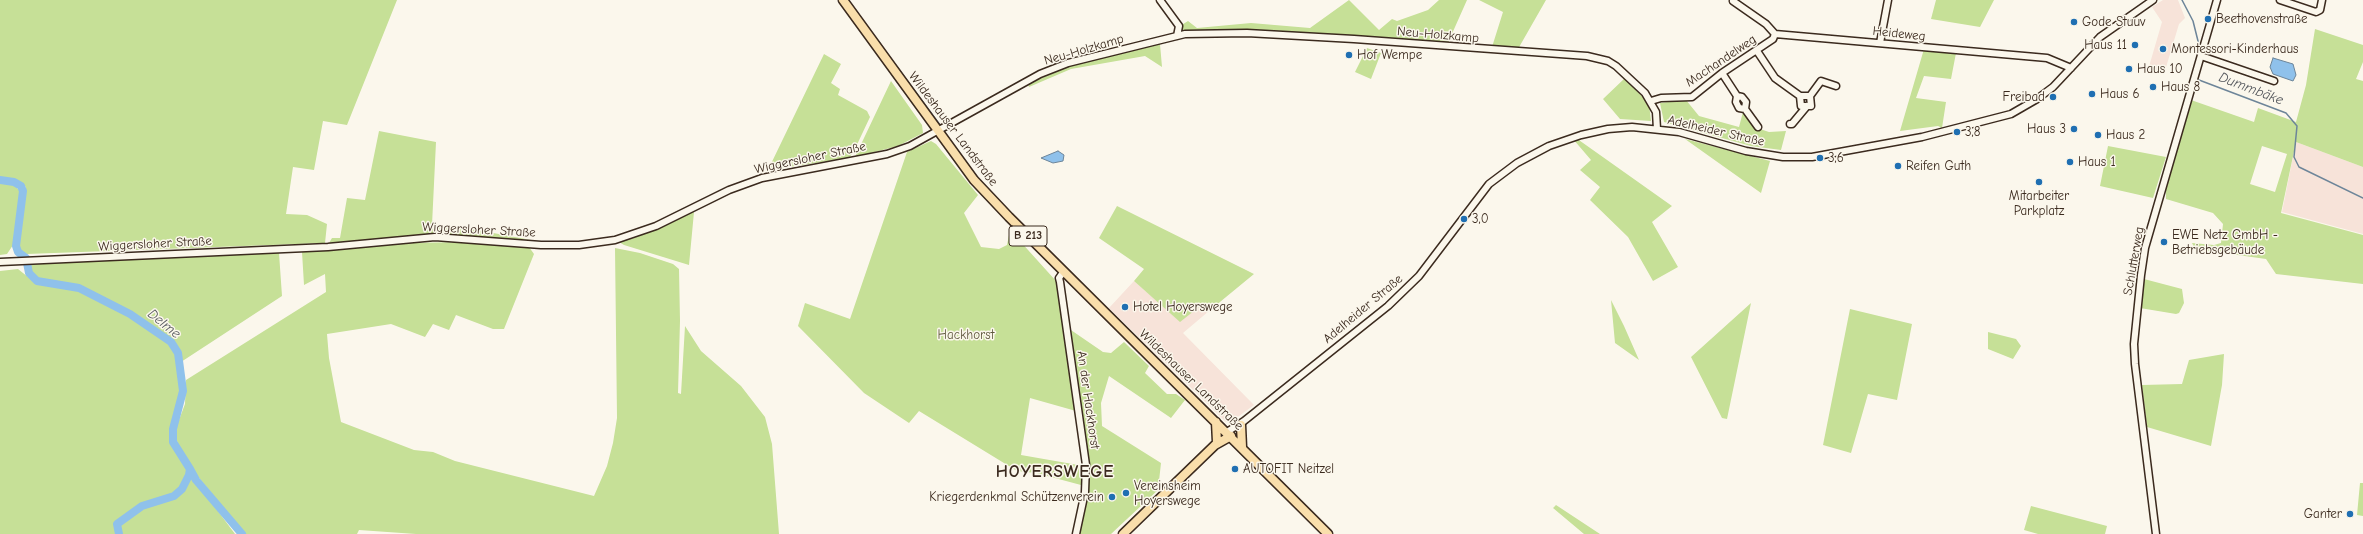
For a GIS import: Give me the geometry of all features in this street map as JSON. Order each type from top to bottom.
[{"type":"main road","name":"Wildeshauser Landstraße","points":[[843,0],[974,180],[1328,534]]},
{"type":"main road","points":[[1216,422],[1216,444]]},
{"type":"main road","points":[[1242,423],[1242,448]]},
{"type":"main road","points":[[1124,534],[1216,444],[1229,434]]},
{"type":"street","points":[[1160,0],[1179,26],[1177,36]]},
{"type":"street","points":[[1880,43],[1888,0]]},
{"type":"street","name":"Adelheider Straße","points":[[1229,434],[1388,306],[1419,276],[1489,184],[1517,163],[1549,146],[1581,135],[1608,129],[1657,128],[1679,132],[1746,151],[1783,157],[1812,157],[1922,137],[2011,114],[2053,87],[2100,37],[2153,0]]},
{"type":"street","name":"Schlutterweg","points":[[2156,534],[2135,364],[2136,316],[2145,248],[2217,0]]},
{"type":"street","points":[[2280,0],[2316,12],[2320,10],[2322,0]]},
{"type":"street","points":[[1733,1],[1766,24],[1775,34]]},
{"type":"street","name":"Neu-Holzkamp","points":[[938,132],[1040,74],[1079,60],[1177,36],[1205,33],[1246,33],[1354,38],[1587,56],[1608,61],[1616,66],[1651,101],[1656,112],[1657,128]]},
{"type":"street","name":"Heideweg","points":[[1775,34],[2047,58],[2071,68]]},
{"type":"street","name":"Machandelweg","points":[[1651,101],[1661,98],[1692,97],[1722,73],[1773,39],[1775,34]]},
{"type":"street","points":[[1757,51],[1775,78],[1800,96],[1810,96]]},
{"type":"street","points":[[2201,56],[2274,81]]},
{"type":"street","points":[[1722,73],[1737,96],[1736,102],[1739,108],[1745,109],[1758,126]]},
{"type":"street","points":[[1790,124],[1792,124],[1807,106],[1811,106],[1810,96],[1821,81],[1836,86]]},
{"type":"street","points":[[1800,96],[1801,106],[1807,106]]},
{"type":"street","name":"Wiggersloher Straße","points":[[0,262],[328,247],[435,237],[541,245],[593,243],[633,235],[729,190],[762,178],[888,154],[910,146],[938,132]]},
{"type":"street","name":"An der Hackhorst","points":[[1064,271],[1059,278],[1086,465],[1085,492],[1076,534]]},
{"type":"shaded area","name":"Montessori-Kinderhaus","points":[[2163,0],[2178,0],[2185,18],[2179,24],[2164,74],[2148,70],[2162,22],[2152,7]]},
{"type":"shaded area","points":[[2296,142],[2363,167],[2363,234],[2282,212]]},
{"type":"shaded area","points":[[1134,281],[1180,321],[1204,303],[1209,311],[1183,333],[1254,405],[1235,419],[1226,422],[1109,308]]},
{"type":"green space","points":[[0,0],[397,0],[347,125],[323,121],[314,170],[293,167],[286,214],[307,215],[327,224],[325,243],[27,254],[19,249],[19,237],[26,187],[16,180],[0,179]]},
{"type":"green space","points":[[1349,0],[1379,30],[1392,19],[1397,21],[1428,10],[1439,0],[1467,0],[1447,45],[1181,33],[1180,26],[1188,21],[1197,28],[1251,23],[1310,28]]},
{"type":"green space","points":[[1479,0],[1546,0],[1518,49],[1492,47],[1503,12]]},
{"type":"green space","points":[[1936,0],[1994,0],[1980,27],[1931,19]]},
{"type":"green space","points":[[2315,29],[2363,45],[2363,62],[2356,79],[2363,81],[2363,167],[2296,142],[2281,213],[2363,235],[2363,284],[2276,274],[2266,259],[2195,249],[2192,243],[2214,245],[2221,243],[2223,224],[2213,213],[2166,199],[2166,186],[2191,100],[2254,122],[2258,108],[2296,122],[2306,85]],"holes":[[[2262,146],[2287,154],[2275,192],[2250,184]]]},
{"type":"green space","points":[[1160,44],[1162,67],[1145,56],[1071,69],[1029,87],[1028,84],[1074,64]]},
{"type":"green space","points":[[1367,48],[1381,53],[1371,79],[1355,72]]},
{"type":"green space","points":[[1924,49],[1956,53],[1951,79],[1924,76],[1916,98],[1946,102],[1942,128],[1938,126],[1900,131]]},
{"type":"green space","points":[[824,54],[841,64],[831,83],[840,89],[838,95],[867,111],[870,117],[854,151],[849,158],[768,170]]},
{"type":"green space","points":[[1625,78],[1649,104],[1651,121],[1620,119],[1603,99]]},
{"type":"green space","points":[[891,81],[922,125],[923,133],[898,146],[855,157]]},
{"type":"green space","points":[[1686,100],[1699,116],[1739,127],[1743,112],[1757,128],[1769,132],[1786,131],[1781,150],[1751,146],[1664,122],[1660,103]]},
{"type":"green space","points":[[379,131],[436,142],[432,225],[461,227],[531,240],[434,234],[329,243],[332,238],[340,238],[347,198],[365,200]]},
{"type":"green space","points":[[1576,138],[1672,206],[1652,222],[1678,267],[1653,281],[1628,237],[1590,200],[1600,187],[1580,170],[1591,160],[1573,139]]},
{"type":"green space","points":[[1685,139],[1770,161],[1761,193]]},
{"type":"green space","name":"Hackhorst","points":[[931,141],[936,144],[978,195],[964,213],[981,247],[999,249],[1007,245],[1010,230],[1056,281],[1076,411],[1030,398],[1021,455],[1084,466],[1081,485],[1036,473],[1017,471],[919,411],[909,423],[864,393],[798,326],[805,303],[850,319],[907,152]]},
{"type":"green space","points":[[2108,146],[2166,157],[2153,198],[2100,186]]},
{"type":"green space","points":[[0,183],[13,184],[19,190],[20,201],[13,245],[7,254],[0,255]]},
{"type":"green space","points":[[1117,206],[1254,274],[1209,311],[1204,303],[1180,322],[1134,281],[1144,269],[1099,238]]},
{"type":"green space","points":[[694,212],[689,265],[624,245],[619,242],[634,238]]},
{"type":"green space","points":[[466,242],[529,247],[534,254],[504,329],[493,329],[456,315],[449,330],[433,324],[425,337],[391,324],[327,334],[329,358],[341,422],[414,450],[433,452],[455,461],[594,496],[607,466],[617,418],[615,248],[640,253],[673,264],[679,269],[680,321],[678,393],[681,394],[685,326],[701,351],[741,386],[765,417],[772,444],[779,534],[416,534],[359,530],[357,534],[245,534],[195,473],[179,447],[176,438],[176,428],[185,404],[186,380],[326,292],[325,274],[304,285],[302,252],[404,243]]},
{"type":"green space","points":[[279,253],[282,296],[181,362],[180,352],[172,341],[131,311],[80,285],[39,280],[31,271],[28,263]]},
{"type":"green space","points":[[18,269],[33,281],[47,286],[76,289],[119,309],[164,339],[173,348],[177,358],[180,394],[169,437],[188,472],[181,488],[174,495],[143,504],[124,520],[116,521],[116,534],[0,534],[0,271]]},
{"type":"green space","points":[[2144,279],[2182,289],[2184,303],[2179,313],[2176,314],[2140,308]]},
{"type":"green space","points":[[1611,300],[1624,326],[1639,360],[1615,343]]},
{"type":"green space","points":[[1751,303],[1727,419],[1722,418],[1691,357]]},
{"type":"green space","points":[[1850,309],[1912,324],[1897,400],[1868,394],[1851,453],[1823,445]]},
{"type":"green space","points":[[1068,328],[1103,352],[1111,353],[1124,342],[1149,366],[1145,373],[1167,394],[1176,394],[1185,400],[1171,418],[1109,376],[1101,403],[1102,426],[1161,463],[1158,490],[1111,534],[1078,534],[1087,490]]},
{"type":"green space","points":[[1988,332],[2016,339],[2021,346],[2013,359],[1988,349]]},
{"type":"green space","points":[[2224,354],[2222,385],[2211,446],[2147,427],[2142,385],[2182,384],[2189,360]]},
{"type":"green space","points":[[191,475],[235,534],[122,534],[119,530],[119,526],[132,514],[179,494]]},
{"type":"green space","points":[[2360,483],[2363,483],[2363,516],[2357,515]]},
{"type":"green space","points":[[1556,505],[1600,534],[1584,534],[1553,508]]},
{"type":"green space","points":[[2031,506],[2107,526],[2105,534],[2038,534],[2024,530]]},
{"type":"water","points":[[2273,58],[2293,64],[2296,75],[2293,81],[2273,74],[2270,67]]},
{"type":"water","points":[[1058,151],[1064,155],[1063,161],[1053,163],[1041,158]]},
{"type":"waterway","points":[[848,0],[876,39]]},
{"type":"waterway","name":"Dummbäke","points":[[2182,0],[2193,21],[2199,45]]},
{"type":"waterway","points":[[879,42],[894,64]]},
{"type":"waterway","points":[[897,67],[940,125]]},
{"type":"waterway","name":"Dummbäke","points":[[2199,80],[2286,113],[2297,126],[2294,157],[2299,167],[2363,198]]},
{"type":"waterway","name":"Delme","points":[[0,180],[14,182],[21,186],[23,191],[16,246],[18,252],[26,258],[29,273],[37,281],[79,288],[130,314],[171,342],[178,353],[183,391],[173,429],[173,442],[190,469],[189,475],[182,489],[174,496],[142,506],[117,524],[119,534]]},
{"type":"waterway","points":[[190,469],[196,480],[242,534]]},
{"type":"place","name":"Beethovenstraße","points":[[2208,19]]},
{"type":"place","name":"Gode Stuuv","points":[[2074,22]]},
{"type":"place","name":"Haus 11","points":[[2135,45]]},
{"type":"place","name":"Montessori-Kinderhaus","points":[[2163,49]]},
{"type":"place","name":"Hof Wempe","points":[[1349,55]]},
{"type":"place","name":"Haus 10","points":[[2129,69]]},
{"type":"place","name":"Haus 8","points":[[2153,87]]},
{"type":"place","name":"Haus 6","points":[[2092,94]]},
{"type":"place","name":"Freibad","points":[[2053,97]]},
{"type":"place","name":"Haus 3","points":[[2074,129]]},
{"type":"place","name":"3,8","points":[[1957,132]]},
{"type":"place","name":"Haus 2","points":[[2098,135]]},
{"type":"place","name":"3,6","points":[[1820,158]]},
{"type":"place","name":"Haus 1","points":[[2070,162]]},
{"type":"place","name":"Reifen Guth","points":[[1898,166]]},
{"type":"place","name":"Mitarbeiter Parkplatz","points":[[2039,182]]},
{"type":"place","name":"3,0","points":[[1464,219]]},
{"type":"place","name":"EWE Netz GmbH - Betriebsgebäude","points":[[2164,242]]},
{"type":"place","name":"Hotel Hoyerswege","points":[[1125,307]]},
{"type":"place","name":"AUTOFIT Neitzel","points":[[1235,469]]},
{"type":"place","name":"Vereinsheim Hoyerswege","points":[[1126,493]]},
{"type":"place","name":"Kriegerdenkmal Schützenverein","points":[[1112,497]]},
{"type":"place","name":"Ganter","points":[[2350,514]]},
{"type":"district","name":"HOYERSWEGE","points":[[1055,472]]}]
